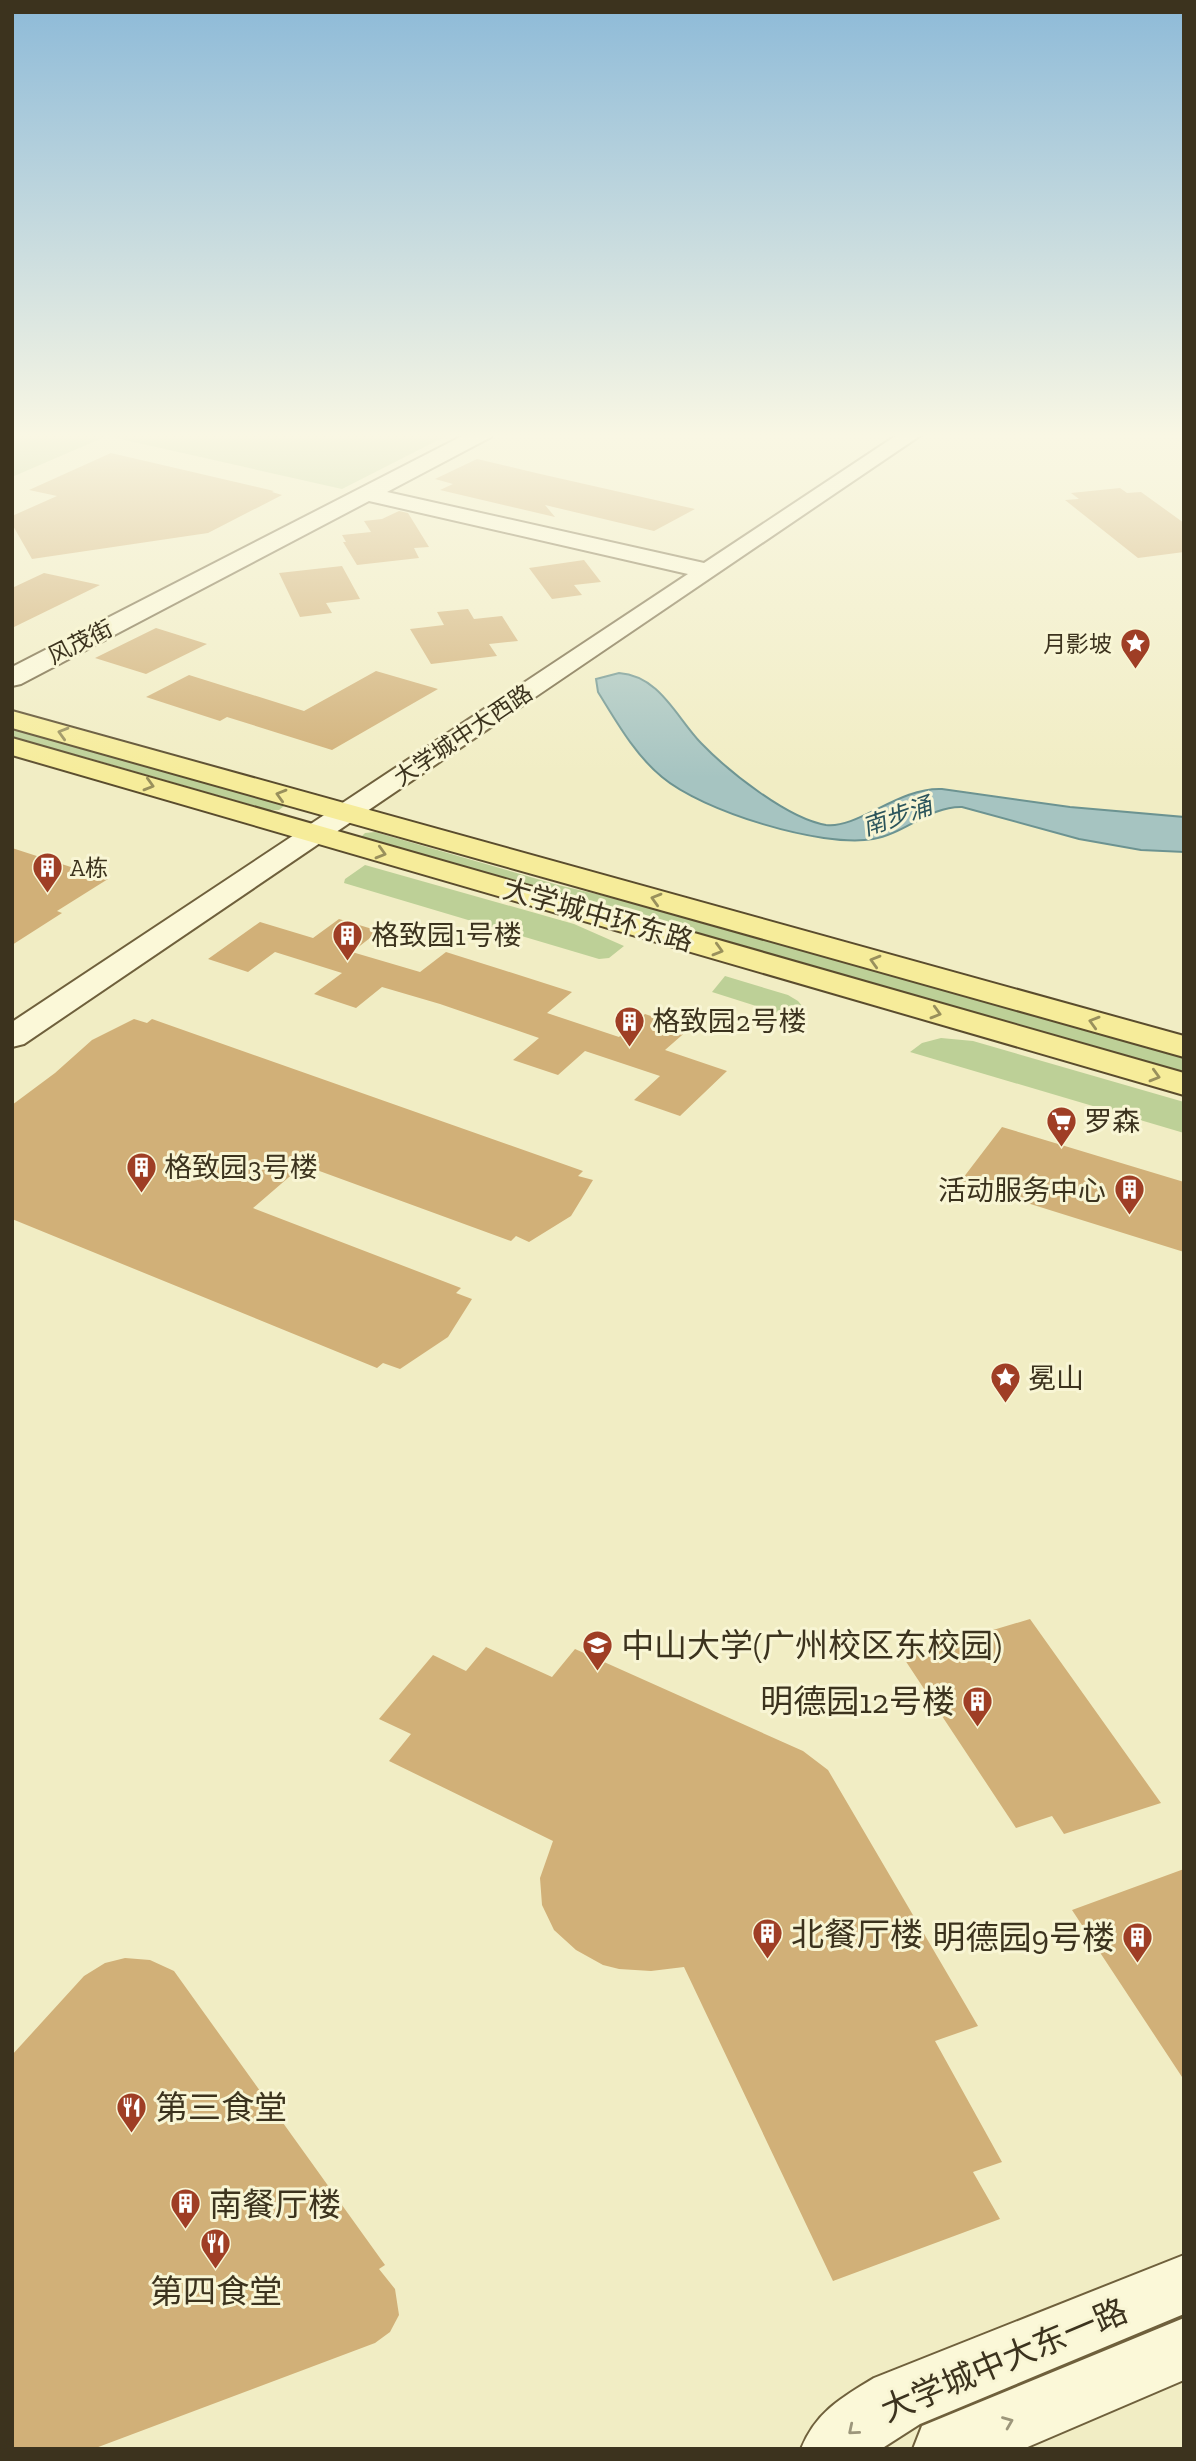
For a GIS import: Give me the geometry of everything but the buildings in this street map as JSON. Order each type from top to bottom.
[{"type":"main road","name":"风茂街","points":[[12,678],[262,548]]},
{"type":"main road","points":[[605,548],[699,569]]},
{"type":"main road","name":"大学城中大西路","points":[[699,569],[729,548]]},
{"type":"main road","name":"大学城中大西路","points":[[12,1037],[321,820],[732,548]]},
{"type":"main road","name":"大学城中环东路","points":[[12,719],[321,820],[1184,1084]]},
{"type":"main road","name":"大学城中环东路","points":[[12,746],[321,820],[1184,1047]]},
{"type":"main road","name":"大学城中大西路","points":[[12,1013],[321,820]]},
{"type":"main road","name":"大学城中大东一路","points":[[833,2449],[864,2421],[897,2401],[1184,2284]]},
{"type":"main road","name":"大学城中大东一路","points":[[945,2449],[1184,2349]]},
{"type":"green space","points":[[12,727],[284,806],[279,810],[269,810],[12,739]]},
{"type":"green space","points":[[375,832],[558,885],[669,911],[1184,1057],[1184,1074],[361,837],[365,833]]},
{"type":"green space","points":[[365,865],[574,924],[624,946],[609,958],[599,959],[344,883],[345,879]]},
{"type":"green space","points":[[725,976],[788,995],[798,1001],[807,1012],[807,1022],[712,992]]},
{"type":"green space","points":[[941,1038],[973,1041],[1184,1102],[1184,1133],[910,1052],[922,1043]]},
{"type":"water","name":"南步涌","points":[[619,673],[646,682],[666,699],[692,733],[727,767],[777,804],[811,821],[838,825],[910,794],[942,789],[1070,807],[1184,817],[1184,852],[1141,850],[1079,839],[962,807],[939,811],[895,832],[873,839],[824,838],[763,824],[733,814],[680,790],[643,759],[598,692],[596,679]]},
{"type":"place","name":"月影坡","points":[[1135,671]]},
{"type":"place","name":"A栋","points":[[47,895]]},
{"type":"place","name":"格致园1号楼","points":[[348,962]]},
{"type":"place","name":"格致园2号楼","points":[[629,1048]]},
{"type":"place","name":"罗森","points":[[1061,1148]]},
{"type":"place","name":"格致园3号楼","points":[[141,1194]]},
{"type":"place","name":"活动服务中心","points":[[1129,1217]]},
{"type":"place","name":"冕山","points":[[1005,1405]]},
{"type":"place","name":"中山大学(广州校区东校园)","points":[[598,1672]]},
{"type":"place","name":"明德园12号楼","points":[[978,1728]]},
{"type":"place","name":"北餐厅楼","points":[[768,1961]]},
{"type":"place","name":"明德园9号楼","points":[[1138,1964]]},
{"type":"place","name":"第三食堂","points":[[132,2134]]},
{"type":"place","name":"南餐厅楼","points":[[186,2231]]},
{"type":"place","name":"第四食堂","points":[[216,2271]]}]
